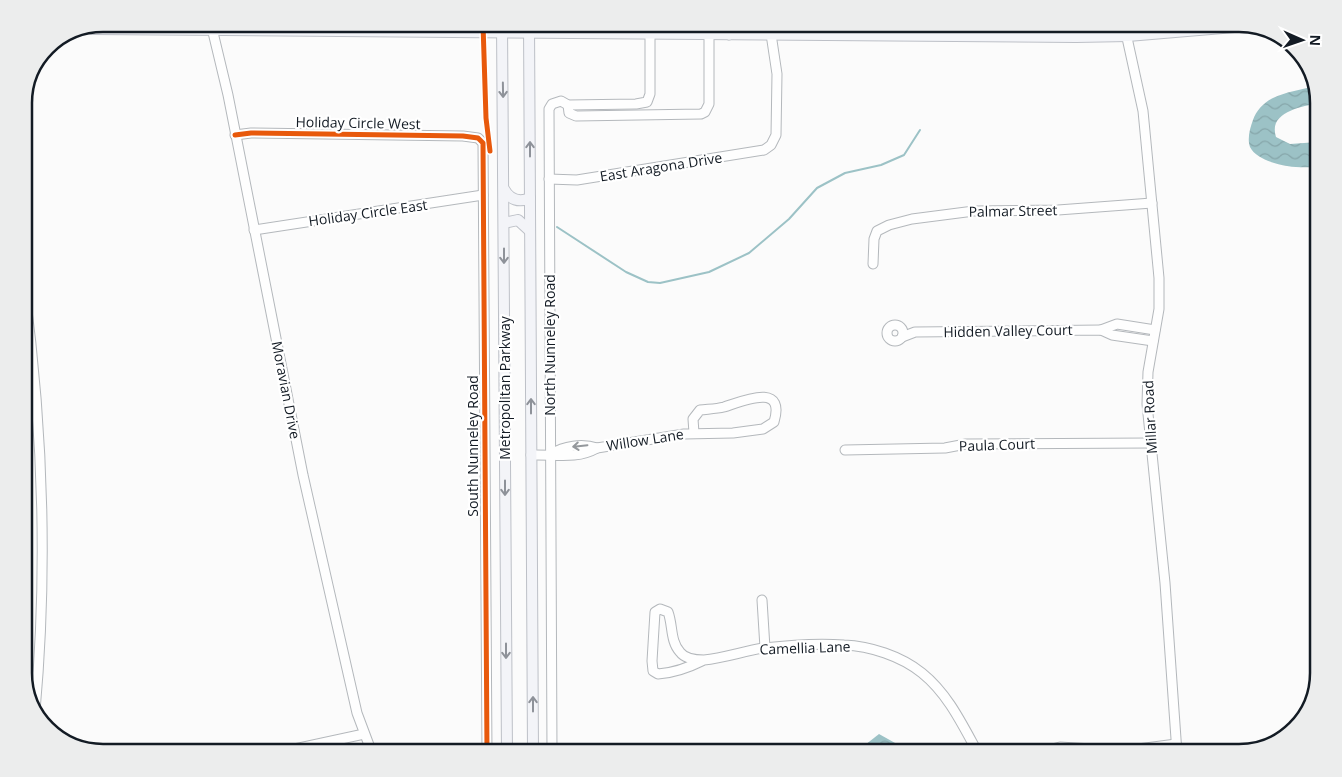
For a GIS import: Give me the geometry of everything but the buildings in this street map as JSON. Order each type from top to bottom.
[{"type":"main road","name":"Metropolitan Parkway","points":[[502,32],[507,744]]},
{"type":"main road","name":"Metropolitan Parkway","points":[[529,32],[533,744]]},
{"type":"main road","points":[[626,32],[728,35],[742,32]]},
{"type":"main road","points":[[765,32],[772,34],[1128,36],[1175,32]]},
{"type":"main road","points":[[504,189],[510,197],[517,200],[530,198]]},
{"type":"main road","points":[[504,223],[518,220],[530,231]]},
{"type":"street","name":"Moravian Drive","points":[[213,32],[303,475],[364,734],[368,744]]},
{"type":"street","name":"Millar Road","points":[[1127,32],[1143,111],[1160,290],[1147,388],[1150,443],[1165,583],[1177,744]]},
{"type":"street","name":"North Nunneley Road","points":[[552,744],[549,109],[552,104],[561,101],[568,104],[636,104],[647,102],[650,94],[650,33]]},
{"type":"street","points":[[568,104],[569,113],[576,116],[695,115],[705,112],[709,104],[709,34]]},
{"type":"street","name":"East Aragona Drive","points":[[549,179],[577,180],[764,150],[771,145],[776,135],[777,74],[772,34]]},
{"type":"street","name":"Holiday Circle West","points":[[235,135],[251,133],[474,136],[481,140]]},
{"type":"street","name":"South Nunneley Road","points":[[481,140],[483,146],[487,744]]},
{"type":"street","name":"Holiday Circle East","points":[[254,230],[483,195]]},
{"type":"street","name":"Palmar Street","points":[[873,264],[874,239],[877,231],[889,224],[974,211],[1058,210],[1152,203]]},
{"type":"street","points":[[894,324],[901,327],[902,337],[892,340],[887,332],[894,324]]},
{"type":"street","name":"Hidden Valley Court","points":[[901,327],[914,332],[1101,330],[1117,324],[1156,330]]},
{"type":"street","points":[[1132,338],[1134,326]]},
{"type":"street","name":"Hidden Valley Court","points":[[1101,330],[1112,335],[1153,342]]},
{"type":"street","name":"Hidden Valley Court","points":[[902,337],[914,332]]},
{"type":"street","points":[[33,370],[43,542],[42,622],[36,696]]},
{"type":"street","name":"Willow Lane","points":[[531,455],[551,454],[560,457],[588,453],[597,448],[694,433],[733,433],[763,429],[774,422],[776,406],[773,401],[764,397],[752,397],[722,408],[700,410],[693,419],[694,433]]},
{"type":"street","name":"Paula Court","points":[[844,450],[944,448],[966,444],[1150,443]]},
{"type":"street","points":[[762,600],[764,648]]},
{"type":"street","name":"Camellia Lane","points":[[704,660],[690,658],[679,652],[673,638],[668,612],[660,609],[655,612],[652,661],[653,671],[658,674],[691,666],[704,660],[764,648],[845,645],[872,650],[896,658],[923,673],[943,694],[973,744]]},
{"type":"street","points":[[318,744],[364,734]]},
{"type":"water","points":[[1308,88],[1309,105],[1281,116],[1275,129],[1276,137],[1290,144],[1309,143],[1309,167],[1281,165],[1271,162],[1255,153],[1250,147],[1249,134],[1251,126],[1254,117],[1261,107],[1266,102]]},
{"type":"water","points":[[879,734],[897,744],[866,744]]},
{"type":"waterway","points":[[557,227],[626,272],[648,282],[660,283],[709,272],[749,253],[789,219],[817,188],[845,173],[881,165],[904,155],[920,130]]},
{"type":"cycle path","points":[[483,32],[486,118],[490,151]]},
{"type":"cycle path","points":[[235,135],[251,133],[463,136],[478,138],[483,143],[487,744]]}]
